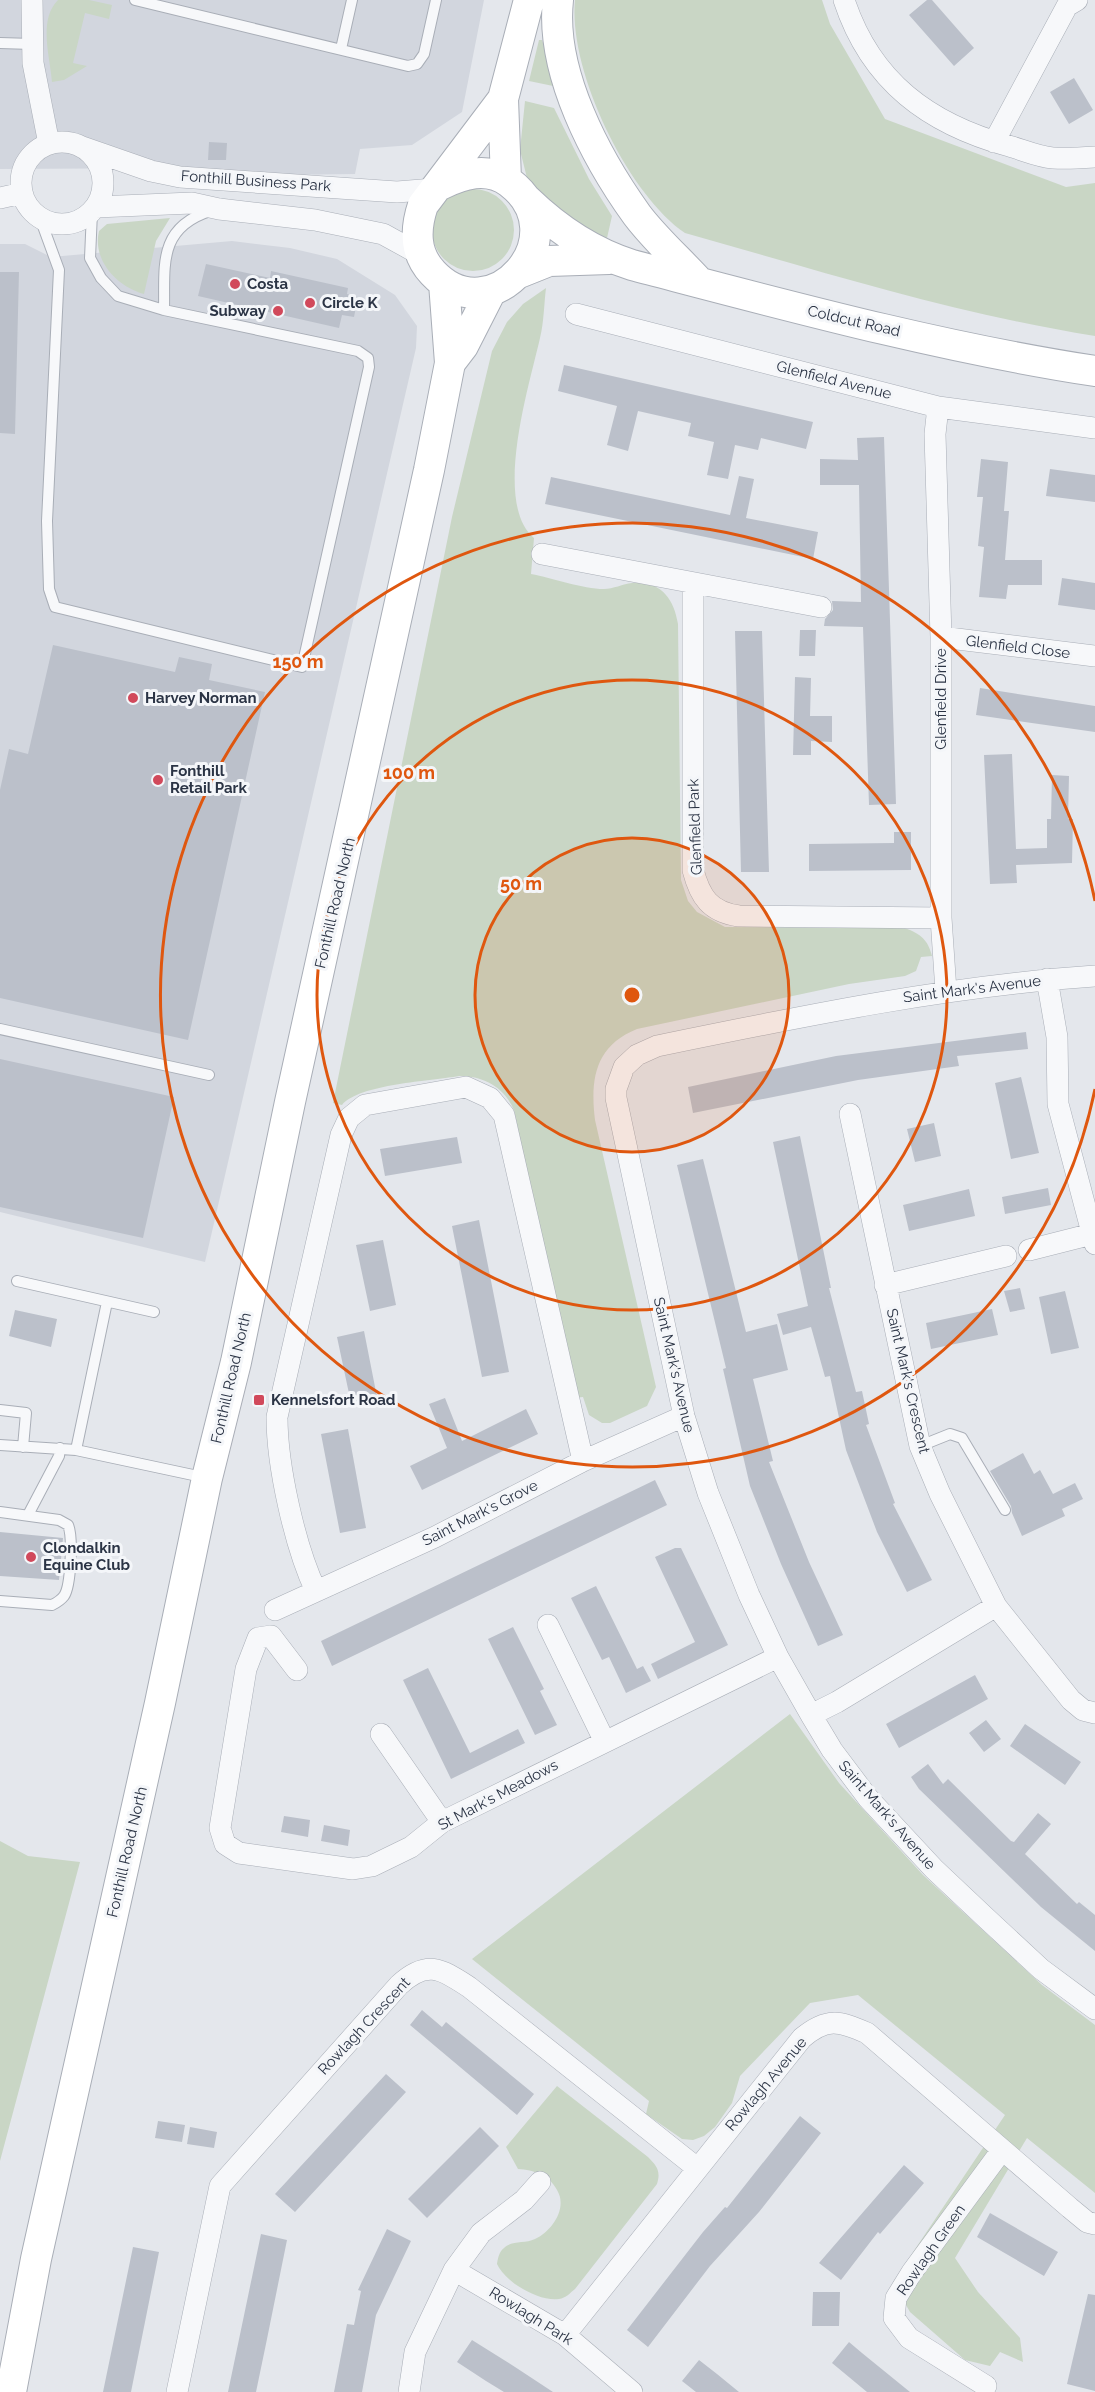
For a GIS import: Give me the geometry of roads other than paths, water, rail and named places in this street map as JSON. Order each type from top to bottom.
[{"type":"main road","points":[[529,0],[503,99],[423,205],[417,224],[421,255],[434,274],[444,283],[477,293],[491,291],[519,273],[549,261],[615,260]]},
{"type":"main road","points":[[558,0],[556,16],[562,61],[579,111],[605,165],[638,216],[699,282]]},
{"type":"main road","points":[[503,99],[516,190],[535,221],[536,240],[530,257],[519,273]]},
{"type":"main road","points":[[437,187],[460,174],[475,172],[516,190],[553,225],[615,260]]},
{"type":"main road","name":"Coldcut Road","points":[[615,260],[1011,358],[1095,371]]},
{"type":"main road","name":"Fonthill Road North","points":[[11,2392],[36,2259],[160,1703],[207,1478],[236,1362],[290,1102],[386,673],[450,363],[444,283]]},
{"type":"main road","name":"Fonthill Road North","points":[[450,363],[463,346],[491,291]]},
{"type":"street","points":[[32,0],[32,44],[37,87],[49,144],[38,149],[23,169],[22,193],[26,203],[40,218]]},
{"type":"street","points":[[844,0],[865,45],[882,71],[921,110],[950,126],[994,142],[1051,158],[1095,157]]},
{"type":"street","points":[[994,142],[1067,6],[1077,0]]},
{"type":"street","name":"Fonthill Business Park","points":[[49,144],[72,142],[152,171],[180,177],[397,192],[437,187]]},
{"type":"street","points":[[82,147],[93,155],[102,174],[102,194],[94,209]]},
{"type":"street","points":[[0,198],[22,193]]},
{"type":"street","name":"Fonthill Business Park","points":[[40,218],[53,223],[67,224],[80,220],[94,209],[192,203],[219,209],[346,225],[383,234],[421,255]]},
{"type":"street","name":"Glenfield Avenue","points":[[576,315],[938,406],[1095,428]]},
{"type":"street","name":"Glenfield Drive","points":[[938,406],[935,434],[941,637],[941,918],[946,991]]},
{"type":"street","points":[[542,554],[821,607]]},
{"type":"street","name":"Glenfield Park","points":[[693,583],[693,870],[706,903],[717,910],[739,916],[941,918]]},
{"type":"street","name":"Glenfield Close","points":[[941,637],[1095,656]]},
{"type":"street","name":"Saint Mark's Avenue","points":[[1095,976],[1047,979],[946,991],[859,1005],[657,1046],[637,1055],[624,1067],[616,1089],[616,1098],[684,1416],[724,1536],[778,1657],[832,1750],[868,1798],[934,1869],[1041,1969],[1095,2009]]},
{"type":"street","points":[[1029,1250],[1094,1239],[1058,1104],[1057,1037],[1047,979]]},
{"type":"street","points":[[316,1592],[304,1567],[277,1441],[277,1417],[341,1135],[350,1118],[365,1105],[466,1087],[490,1098],[504,1115],[583,1461]]},
{"type":"street","name":"Saint Mark's Crescent","points":[[850,1114],[920,1446],[950,1514],[996,1606],[1071,1700],[1083,1710],[1095,1713]]},
{"type":"street","points":[[885,1285],[1006,1256]]},
{"type":"street","name":"Saint Mark's Grove","points":[[275,1610],[435,1537],[583,1461],[684,1416]]},
{"type":"street","points":[[811,1715],[996,1606]]},
{"type":"street","points":[[548,1625],[604,1740]]},
{"type":"street","name":"St Mark's Meadows","points":[[297,1670],[271,1636],[258,1638],[246,1669],[220,1828],[225,1844],[239,1853],[353,1869],[372,1866],[411,1847],[442,1822],[604,1740],[778,1657]]},
{"type":"street","points":[[381,1734],[442,1822]]},
{"type":"street","name":"Rowlagh Crescent","points":[[177,2392],[220,2186],[399,1985],[419,1970],[444,1971],[469,1988],[697,2168]]},
{"type":"street","name":"Rowlagh Avenue","points":[[565,2335],[802,2038],[823,2024],[834,2022],[847,2024],[867,2033],[1078,2215],[1095,2224]]},
{"type":"street","name":"Rowlagh Green","points":[[986,2386],[909,2338],[894,2318],[896,2298],[912,2272],[1002,2150]]},
{"type":"street","points":[[409,2392],[415,2352],[454,2270],[482,2233],[524,2200],[540,2182]]},
{"type":"street","name":"Rowlagh Park","points":[[454,2270],[565,2335],[632,2392]]},
{"type":"lane","points":[[135,0],[408,66],[417,64],[424,54],[436,0]]},
{"type":"lane","points":[[341,49],[352,0]]},
{"type":"lane","points":[[0,43],[32,44]]},
{"type":"lane","points":[[40,218],[59,270],[47,521],[49,589],[55,607],[302,667],[339,508],[369,367],[368,358],[358,351],[164,310],[118,296],[101,278],[90,258],[94,209]]},
{"type":"lane","points":[[164,310],[162,268],[171,243],[187,222],[219,209]]},
{"type":"lane","points":[[0,1029],[209,1075]]},
{"type":"lane","points":[[17,1281],[154,1312]]},
{"type":"lane","points":[[76,1450],[108,1302]]},
{"type":"lane","points":[[0,1410],[26,1413],[23,1447]]},
{"type":"lane","points":[[920,1446],[950,1434],[962,1438],[1005,1509]]},
{"type":"lane","points":[[0,1445],[76,1450],[207,1478]]},
{"type":"lane","points":[[28,1515],[60,1448]]},
{"type":"lane","points":[[0,1512],[59,1520],[68,1525],[71,1532],[65,1595],[52,1605],[0,1601]]},
{"type":"place","name":"Costa","points":[[235,284]]},
{"type":"place","name":"Circle K","points":[[310,303]]},
{"type":"place","name":"Subway","points":[[278,311]]},
{"type":"place","name":"Harvey Norman","points":[[133,698]]},
{"type":"place","name":"Fonthill Retail Park","points":[[158,780]]},
{"type":"place","name":"Kennelsfort Road","points":[[259,1400]]},
{"type":"place","name":"Clondalkin Equine Club","points":[[31,1557]]}]
